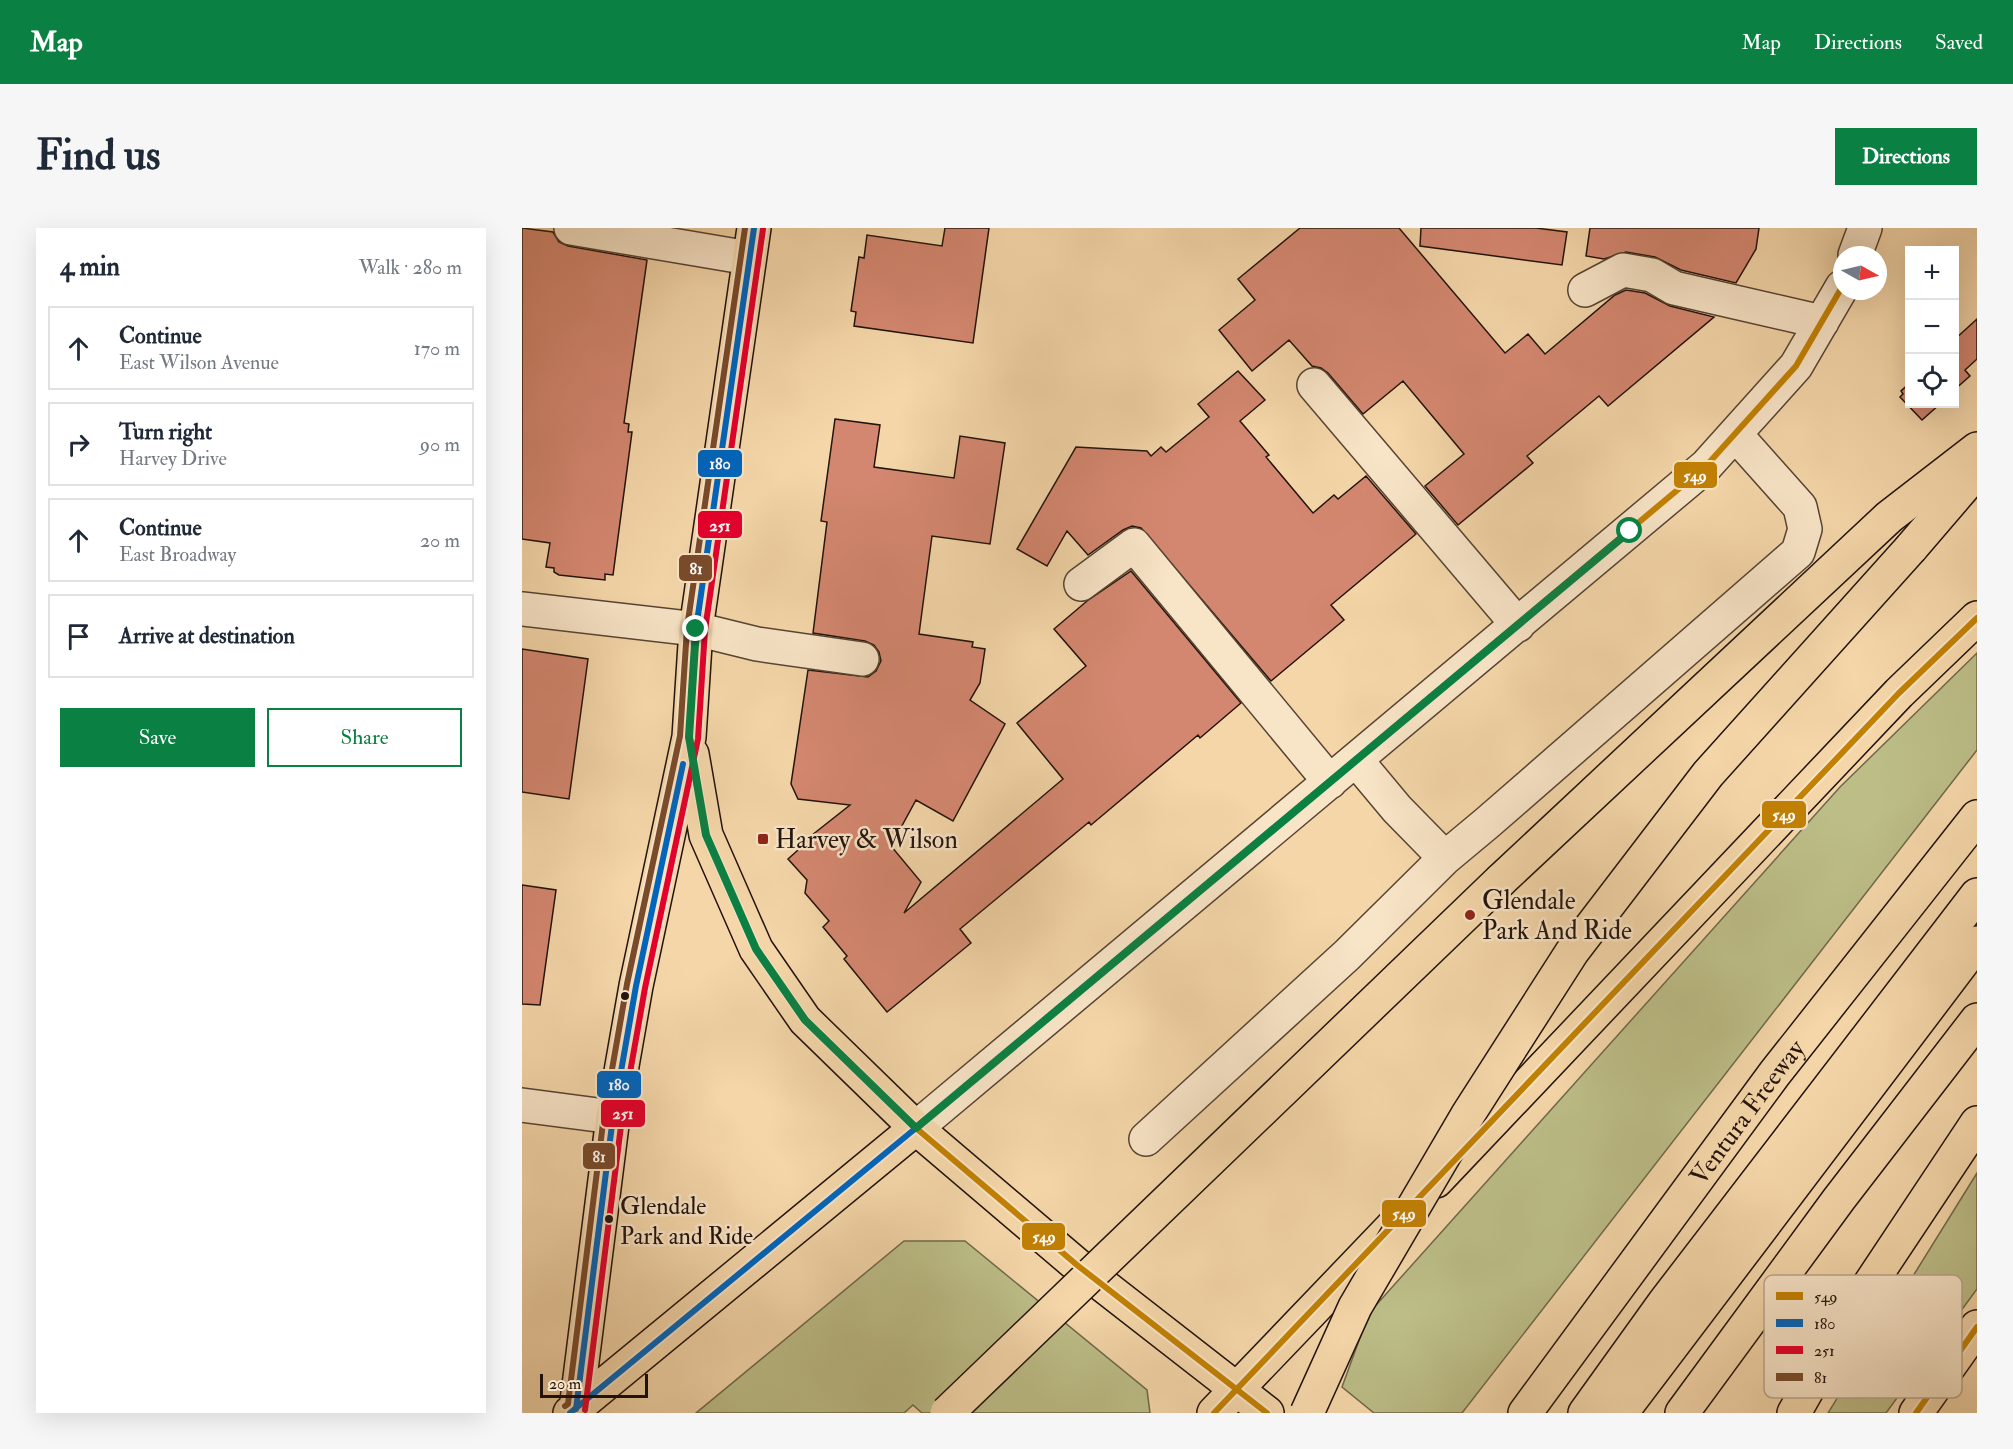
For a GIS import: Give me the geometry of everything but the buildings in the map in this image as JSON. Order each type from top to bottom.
[{"type":"main road","points":[[573,1411],[614,1118],[636,987],[689,737],[696,629],[752,241]]},
{"type":"main road","points":[[947,1413],[1492,888],[1889,517],[1977,449]]},
{"type":"main road","points":[[1307,1413],[1355,1307],[1467,1116],[1572,952],[1708,774],[1977,471]]},
{"type":"main road","points":[[1214,1413],[1899,693],[1977,618]]},
{"type":"main road","points":[[689,737],[706,835],[756,949],[805,1020],[916,1128],[1077,1265],[1268,1413]]},
{"type":"main road","name":"Ventura Freeway","points":[[1525,1413],[1775,1072],[1977,817]]},
{"type":"main road","points":[[1585,1413],[1678,1284],[1977,895]]},
{"type":"main road","points":[[1621,1413],[1977,943]]},
{"type":"main road","points":[[1783,1275],[1977,1020]]},
{"type":"main road","points":[[1876,1275],[1977,1123]]},
{"type":"main road","points":[[573,1411],[916,1128]]},
{"type":"main road","points":[[1682,1413],[1764,1301]]},
{"type":"main road","points":[[1962,1348],[1977,1327]]},
{"type":"main road","points":[[1794,1413],[1802,1398]]},
{"type":"main road","points":[[1916,1413],[1927,1398]]},
{"type":"street","points":[[571,228],[752,241]]},
{"type":"street","points":[[689,228],[752,241]]},
{"type":"street","points":[[1858,246],[1865,228]]},
{"type":"street","points":[[1585,290],[1623,270],[1652,275],[1674,288],[1822,322]]},
{"type":"street","points":[[916,1128],[1706,466],[1796,366],[1835,300]]},
{"type":"street","points":[[1314,385],[1518,625]]},
{"type":"street","points":[[1146,1139],[1347,955],[1445,858],[1798,552],[1805,529],[1800,507],[1735,434]]},
{"type":"street","points":[[1081,584],[1134,545],[1330,782]]},
{"type":"street","points":[[522,609],[696,629],[757,644],[862,659]]},
{"type":"street","points":[[1356,760],[1397,809],[1445,858]]},
{"type":"street","points":[[522,1105],[614,1118]]},
{"type":"green space","points":[[1977,653],[1977,750],[1462,1413],[1374,1413],[1342,1387],[1369,1313],[1840,787]]},
{"type":"green space","points":[[1977,1173],[1977,1289],[1962,1309],[1962,1275],[1914,1275]]},
{"type":"green space","points":[[904,1241],[965,1241],[1147,1390],[1150,1413],[922,1413],[913,1405],[904,1413],[696,1413]]},
{"type":"green space","points":[[1837,1398],[1897,1398],[1886,1413],[1828,1413]]},
{"type":"transit line","name":"81","points":[[565,1406],[568,1404],[604,1115],[627,984],[680,736],[687,628],[745,228]]},
{"type":"transit line","name":"180","points":[[570,1413],[916,1128],[805,1020],[756,949],[706,835],[689,737],[696,629],[754,228]]},
{"type":"transit line","name":"251","points":[[585,1410],[622,1118],[645,988],[698,739],[705,630],[763,229]]},
{"type":"transit line","name":"549","points":[[1267,1413],[1077,1265],[916,1128],[1706,466],[1796,366],[1834,300]]},
{"type":"transit line","name":"549","points":[[1214,1413],[1899,693],[1977,618]]},
{"type":"transit line","name":"180","points":[[576,1409],[613,1117],[636,986],[683,764]]},
{"type":"transit line","name":"549","points":[[1962,1348],[1977,1327]]},
{"type":"transit line","name":"549","points":[[1916,1413],[1927,1398]]},
{"type":"place","name":"Harvey & Wilson","points":[[763,839]]},
{"type":"place","name":"Glendale Park And Ride","points":[[1470,915]]},
{"type":"place","name":"Glendale Park and Ride","points":[[609,1219]]},
{"type":"route","points":[[696,629],[689,737],[706,835],[756,949],[805,1020],[859,1070],[916,1128],[1630,531]]}]
